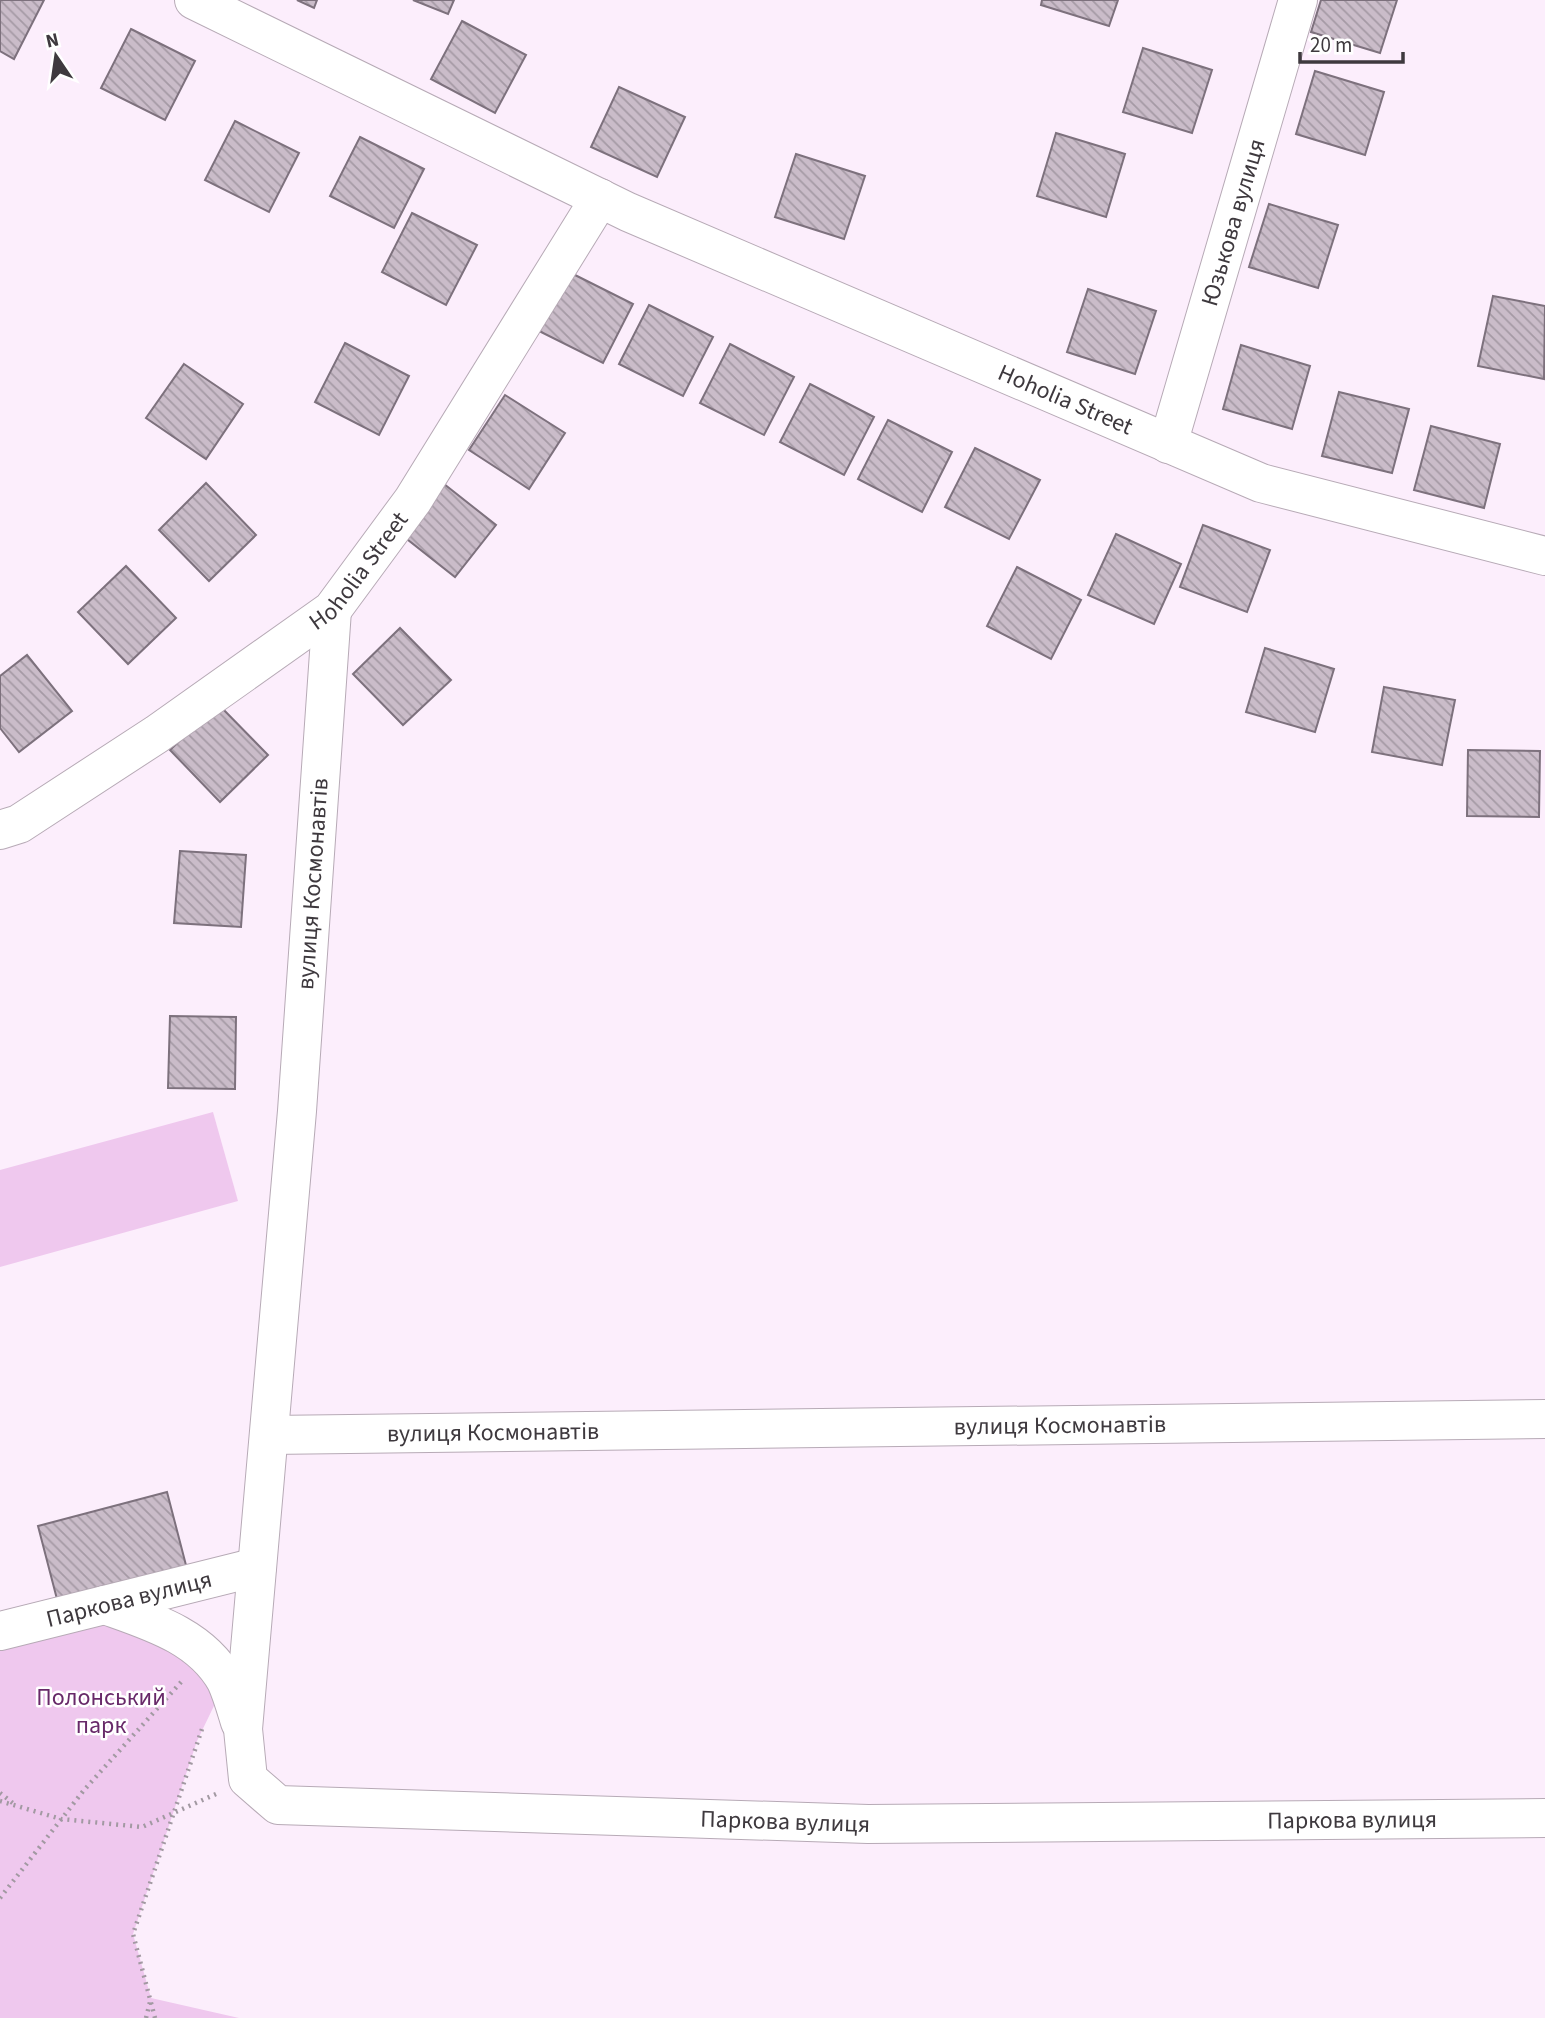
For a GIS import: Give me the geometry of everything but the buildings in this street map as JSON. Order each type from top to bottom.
[{"type":"street","name":"Hoholia Street","points":[[194,0],[600,198],[1261,483],[1545,556]]},
{"type":"street","name":"Юзькова вулиця","points":[[1168,444],[1298,0]]},
{"type":"street","name":"Hoholia Street","points":[[0,830],[19,824],[156,734],[332,610],[413,500],[600,198]]},
{"type":"street","name":"вулиця Космонавтів","points":[[332,610],[297,1111],[269,1435],[1545,1419]]},
{"type":"street","points":[[248,1779],[243,1729],[269,1435]]},
{"type":"street","name":"Паркова вулиця","points":[[0,1631],[257,1567]]},
{"type":"street","points":[[105,1605],[172,1629],[216,1668],[243,1729]]},
{"type":"street","name":"Паркова вулиця","points":[[248,1779],[278,1805],[840,1823],[1545,1818]]},
{"type":"path","points":[[155,2018],[133,1934],[197,1741],[216,1668]]},
{"type":"path","points":[[0,1898],[61,1819],[216,1668]]},
{"type":"path","points":[[0,1801],[61,1819],[142,1827],[248,1779]]},
{"type":"path","points":[[0,1793],[17,1807]]},
{"type":"path","points":[[146,2018],[151,1998]]},
{"type":"green space","points":[[213,1112],[238,1201],[0,1267],[0,1170]]},
{"type":"green space","name":"Полонський парк","points":[[105,1605],[226,1681],[197,1741],[133,1934],[151,1998],[239,2018],[0,2018],[0,1631]]}]
